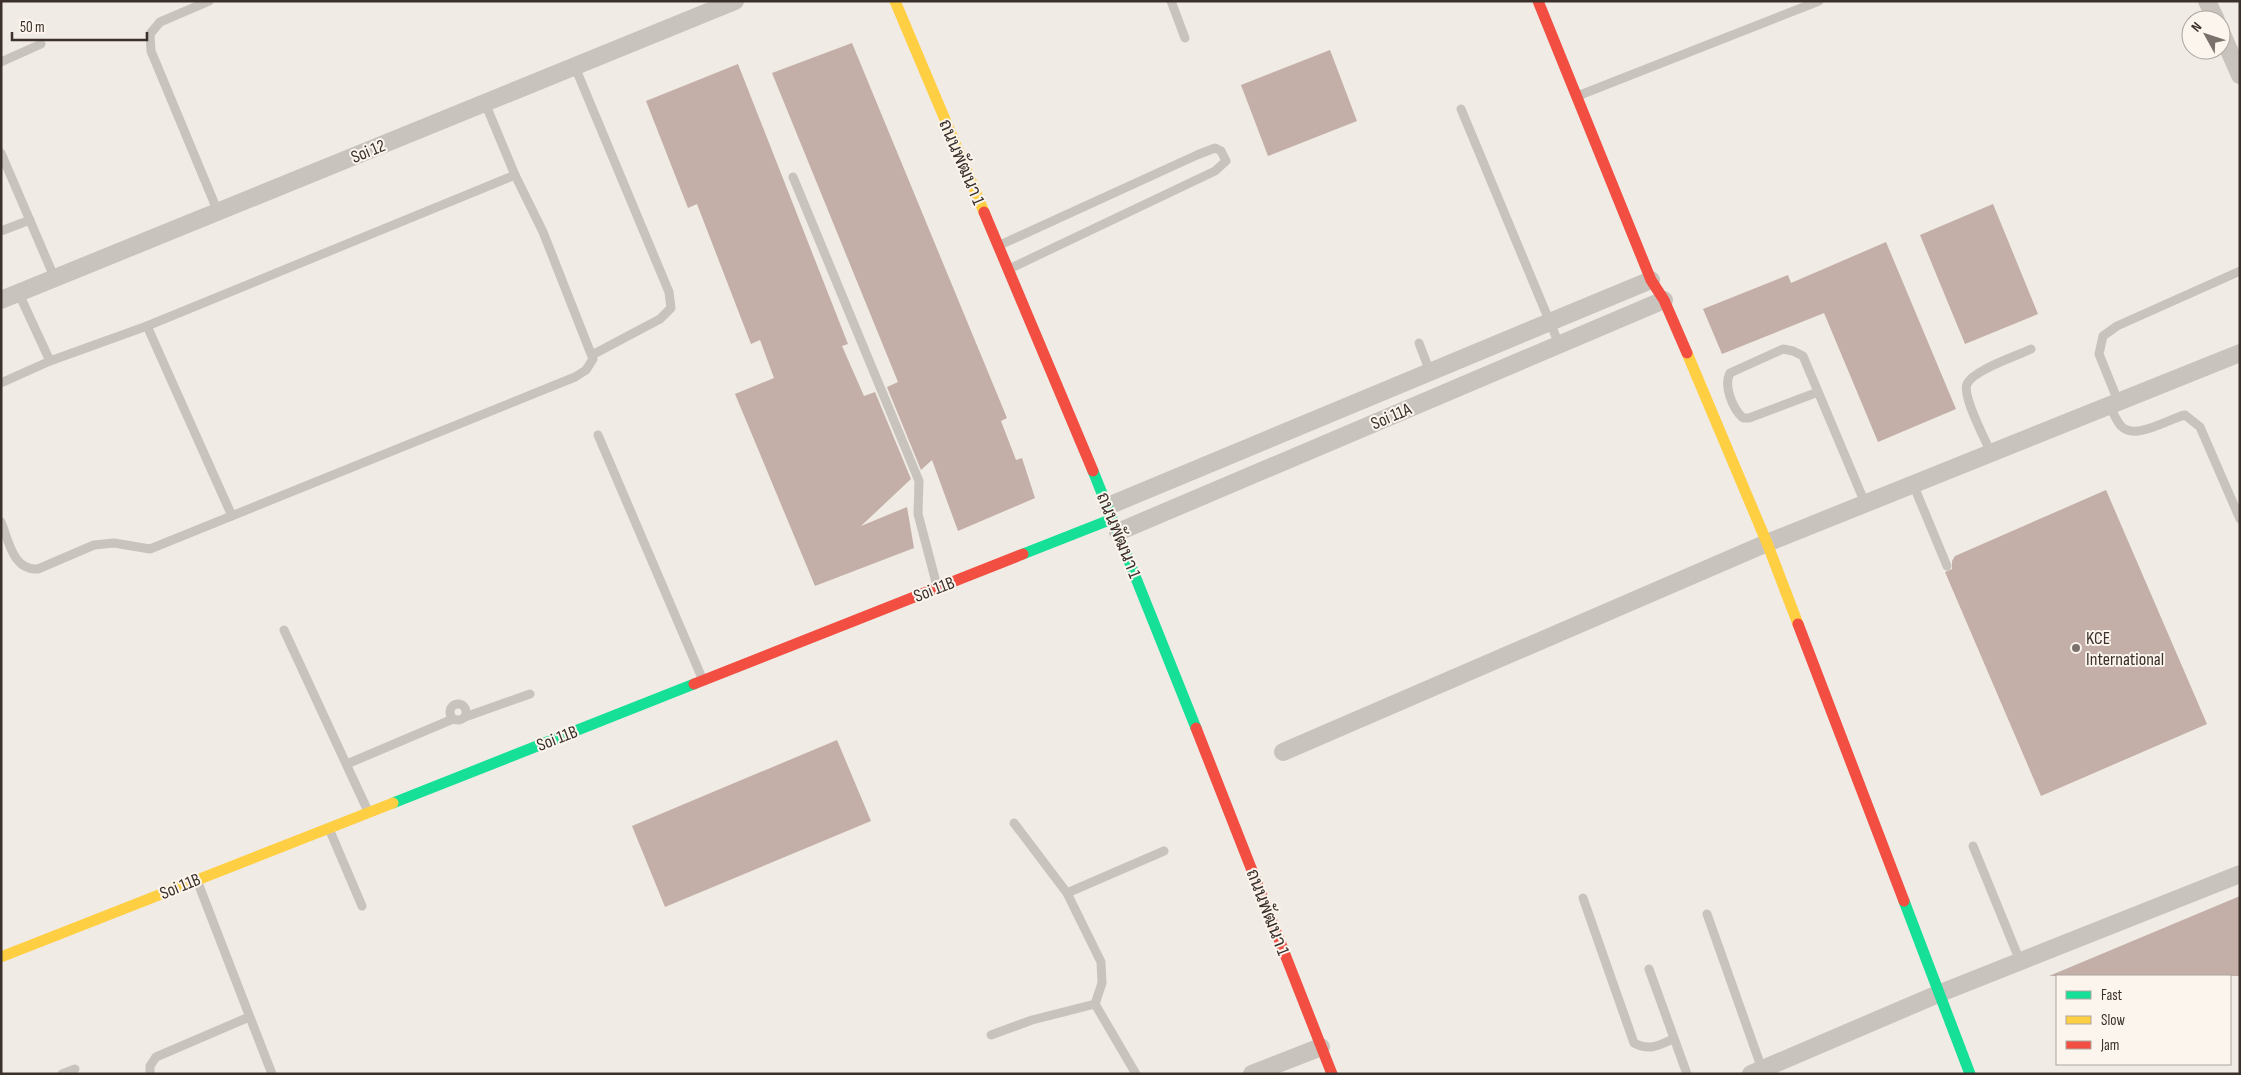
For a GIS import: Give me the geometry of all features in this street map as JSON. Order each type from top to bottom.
[{"type":"street","name":"Soi 12","points":[[1,300],[735,1]]},
{"type":"street","name":"ถนนพัฒนา 1","points":[[895,1],[1113,519],[1332,1074]]},
{"type":"street","points":[[1538,1],[1651,280],[1664,300],[1768,543],[1970,1074]]},
{"type":"street","points":[[2231,55],[2240,75]]},
{"type":"street","points":[[1113,519],[1396,387],[1651,280]]},
{"type":"street","name":"Soi 11A","points":[[1113,519],[1404,410],[1664,300]]},
{"type":"street","points":[[1508,340],[1516,362]]},
{"type":"street","points":[[1283,752],[1768,543],[2240,353]]},
{"type":"street","points":[[1396,387],[1404,410]]},
{"type":"street","name":"Soi 11B","points":[[1,957],[1113,519]]},
{"type":"street","points":[[1757,1071],[1938,994],[2240,874]]},
{"type":"street","points":[[1252,1074],[1321,1048]]},
{"type":"lane","points":[[210,1],[160,22],[150,34],[151,51],[218,212]]},
{"type":"lane","points":[[1171,1],[1185,38]]},
{"type":"lane","points":[[1576,96],[1819,1]]},
{"type":"lane","points":[[1,62],[41,44]]},
{"type":"lane","points":[[575,66],[669,292],[671,308],[660,319],[592,355]]},
{"type":"lane","points":[[1,522],[16,561],[30,570],[38,569],[94,545],[114,543],[150,549],[576,378],[586,370],[593,359],[592,355],[543,232],[515,175],[485,103]]},
{"type":"lane","points":[[1462,109],[1560,344]]},
{"type":"lane","points":[[997,246],[1215,148],[1221,150],[1226,160],[1215,171],[1007,270]]},
{"type":"lane","points":[[1,153],[55,279]]},
{"type":"lane","points":[[1,383],[50,361],[147,326],[515,175]]},
{"type":"lane","points":[[793,177],[919,481],[918,514],[938,588]]},
{"type":"lane","points":[[1,231],[30,220]]},
{"type":"lane","points":[[2240,272],[2117,326],[2103,336],[2099,354],[2122,427],[2130,431],[2139,432],[2169,419],[2185,415],[2194,420],[2200,427],[2240,519]]},
{"type":"lane","points":[[19,294],[50,361]]},
{"type":"lane","points":[[147,326],[232,516]]},
{"type":"lane","points":[[1419,344],[1430,372]]},
{"type":"lane","points":[[1818,392],[1749,418],[1743,418],[1738,414],[1727,387],[1727,379],[1730,373],[1783,349],[1794,350],[1803,356],[1865,504]]},
{"type":"lane","points":[[1990,453],[1967,396],[1966,385],[1973,375],[2031,350]]},
{"type":"lane","points":[[598,435],[703,680]]},
{"type":"lane","points":[[1914,484],[1947,566]]},
{"type":"lane","points":[[284,630],[368,812]]},
{"type":"lane","points":[[346,764],[454,719],[458,720],[530,694]]},
{"type":"lane","points":[[454,719],[450,711],[455,704],[463,705],[466,708],[465,716]]},
{"type":"lane","points":[[1014,823],[1067,893],[1101,962],[1102,983],[1095,1004],[1136,1074]]},
{"type":"lane","points":[[329,827],[362,906]]},
{"type":"lane","points":[[1973,846],[2020,961]]},
{"type":"lane","points":[[1067,893],[1164,851]]},
{"type":"lane","points":[[196,879],[272,1074]]},
{"type":"lane","points":[[1583,898],[1634,1043],[1643,1048],[1654,1048],[1673,1039]]},
{"type":"lane","points":[[1707,914],[1757,1071]]},
{"type":"lane","points":[[1649,969],[1687,1074]]},
{"type":"lane","points":[[991,1035],[1032,1020],[1095,1004]]},
{"type":"lane","points":[[150,1074],[150,1066],[156,1057],[250,1017]]},
{"type":"lane","points":[[62,1074],[75,1069]]},
{"type":"building","points":[[852,43],[1007,418],[1001,421],[1016,460],[1022,458],[1035,498],[958,531],[932,460],[921,470],[887,387],[898,382],[772,73]]},
{"type":"building","points":[[1330,50],[1357,121],[1268,156],[1241,85]]},
{"type":"building","points":[[738,64],[848,344],[842,346],[864,396],[875,392],[911,479],[861,526],[907,507],[914,548],[815,586],[735,394],[774,378],[760,340],[751,344],[697,204],[688,208],[646,101]]},
{"type":"building","points":[[1993,204],[2038,314],[1965,344],[1920,235]]},
{"type":"building","points":[[1886,242],[1956,409],[1878,442],[1824,313],[1722,354],[1703,309],[1788,275],[1791,283]]},
{"type":"building","name":"KCE International","points":[[2106,490],[2207,724],[2041,796],[1945,572],[1952,569],[1952,561],[1955,556]]},
{"type":"building","points":[[837,740],[871,821],[665,907],[632,826]]},
{"type":"building","points":[[2240,896],[2240,976],[2049,976]]},
{"type":"traffic: fast","points":[[1093,471],[1196,728]]},
{"type":"traffic: fast","points":[[1023,554],[1112,519]]},
{"type":"traffic: fast","points":[[393,803],[694,684]]},
{"type":"traffic: fast","points":[[1904,901],[1970,1074]]},
{"type":"traffic: slow","points":[[895,1],[984,212]]},
{"type":"traffic: slow","points":[[1687,353],[1767,543],[1798,624]]},
{"type":"traffic: slow","points":[[1,957],[393,803]]},
{"type":"traffic: jam","points":[[1538,1],[1651,280],[1664,300],[1687,353]]},
{"type":"traffic: jam","points":[[984,212],[1093,471]]},
{"type":"traffic: jam","points":[[694,684],[1023,554]]},
{"type":"traffic: jam","points":[[1798,624],[1904,901]]},
{"type":"traffic: jam","points":[[1196,728],[1332,1074]]},
{"type":"place","name":"KCE International","points":[[2076,648]]}]
